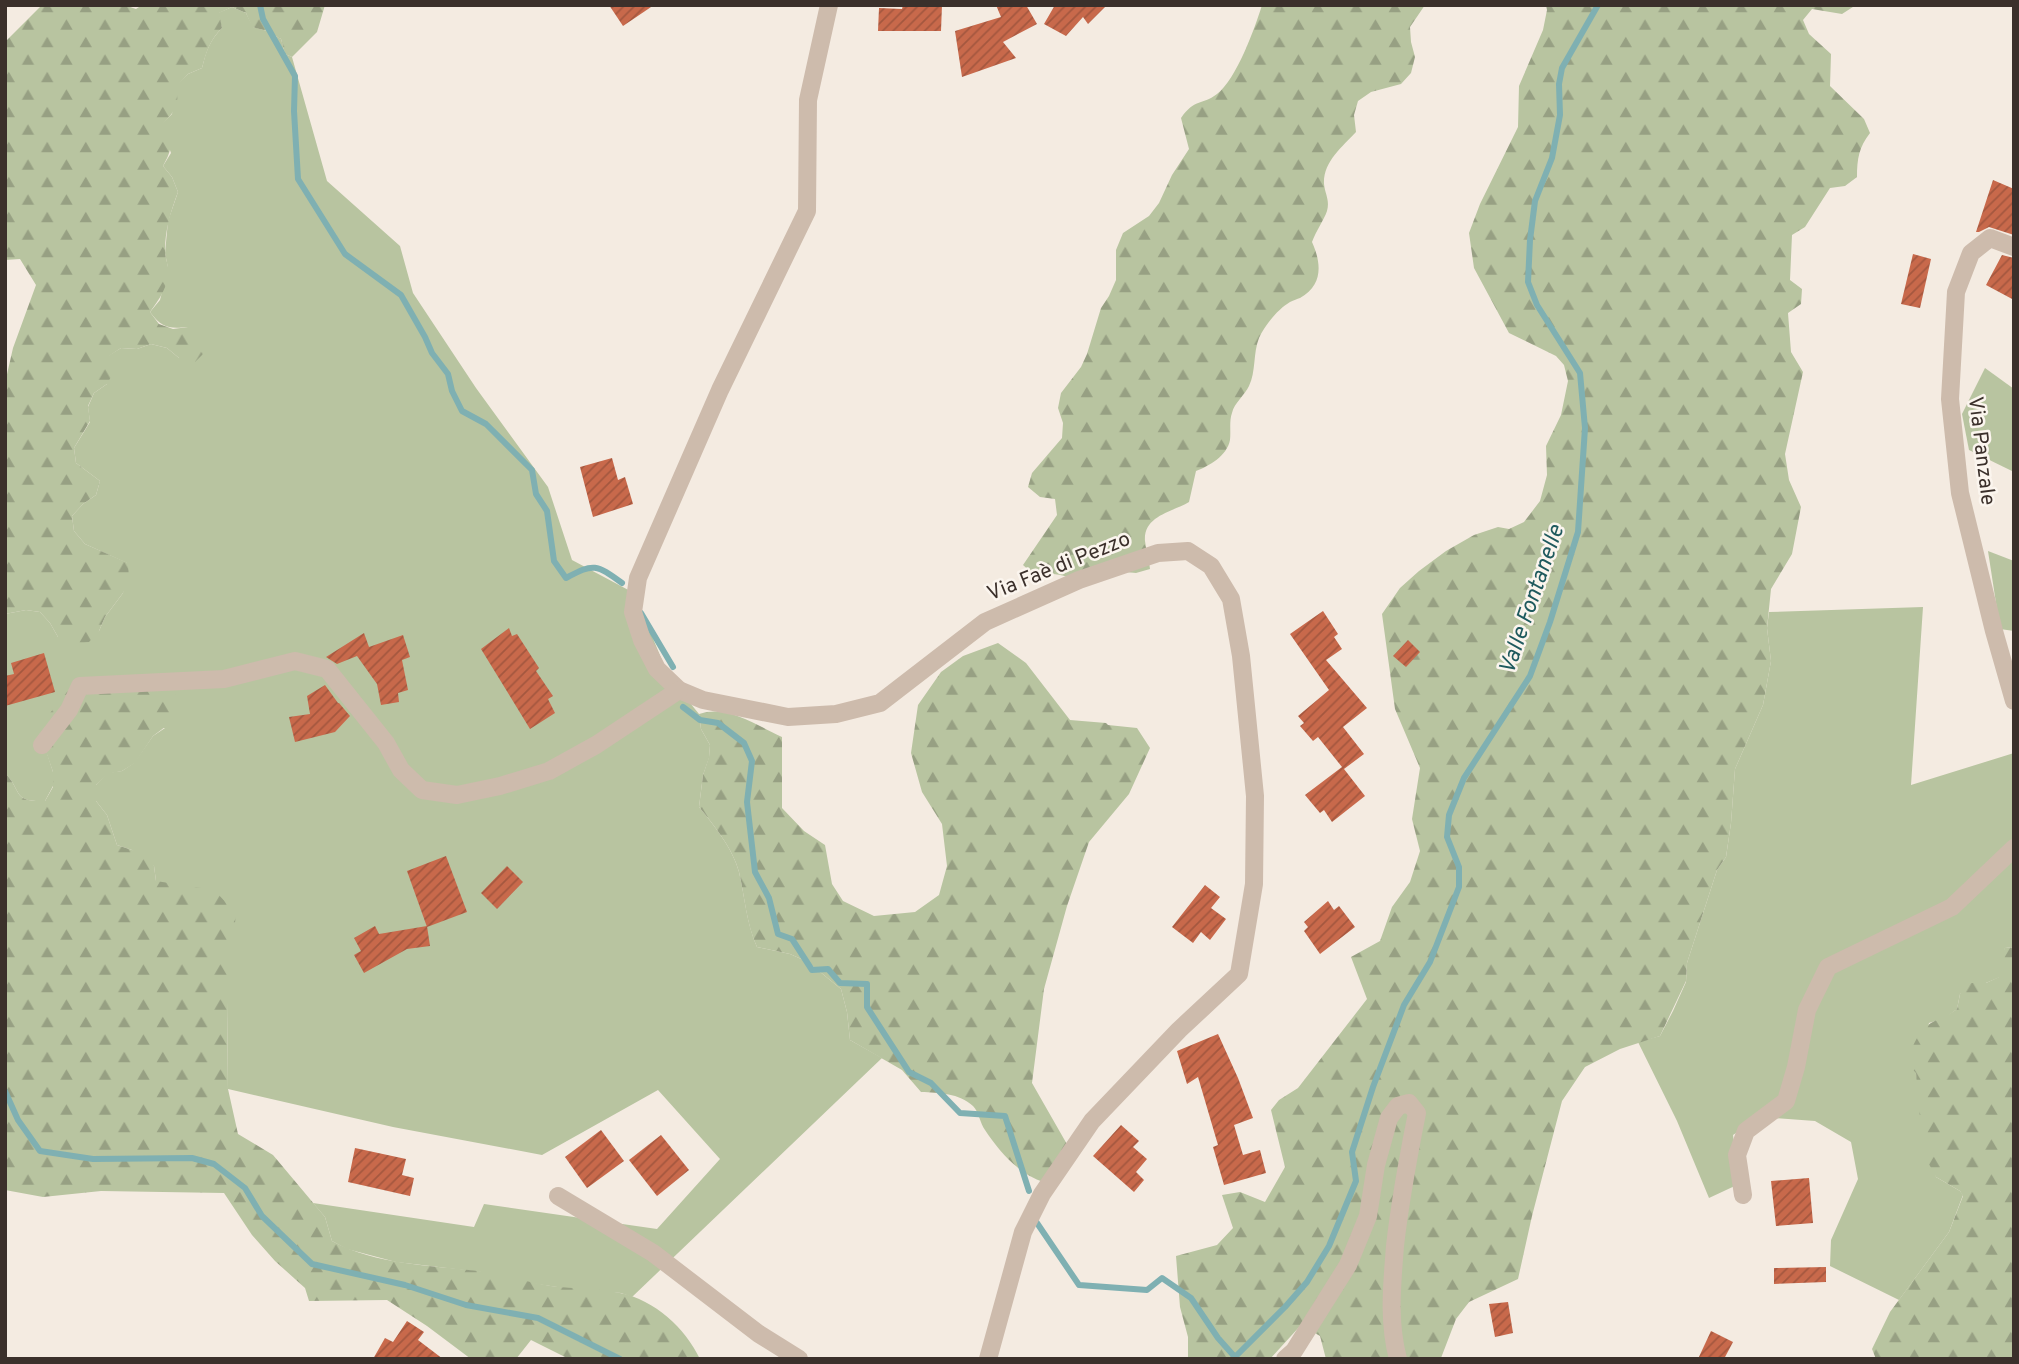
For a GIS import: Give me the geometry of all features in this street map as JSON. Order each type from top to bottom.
[{"type":"street","name":"Via Faè di Pezzo","points":[[829,5],[808,100],[807,211],[720,390],[638,578],[632,612],[642,640],[657,668],[679,690],[703,700],[788,718],[836,714],[880,703],[985,622],[1079,580],[1158,553],[1188,551],[1211,566],[1231,599],[1241,656],[1255,796],[1254,884],[1239,974],[1179,1030],[1092,1121],[1042,1194],[1023,1232],[988,1359]]},
{"type":"street","name":"Via Panzale","points":[[2014,247],[1990,238],[1971,253],[1956,292],[1950,399],[1960,493],[2014,701]]},
{"type":"street","points":[[42,745],[69,710],[80,686],[223,679],[295,661],[327,669],[386,743],[401,770],[422,790],[457,795],[500,786],[549,771],[596,745],[679,690]]},
{"type":"street","points":[[1743,1195],[1737,1155],[1746,1131],[1786,1101],[1807,1010],[1828,967],[1952,907],[2014,848]]},
{"type":"street","points":[[1285,1359],[1294,1351],[1349,1265],[1368,1216],[1376,1165],[1389,1118],[1398,1106],[1409,1103],[1417,1113],[1401,1191],[1390,1298],[1398,1359]]},
{"type":"street","points":[[558,1196],[653,1253],[759,1334],[799,1359]]},
{"type":"green space","points":[[42,5],[124,5],[136,9],[142,5],[325,5],[317,32],[292,57],[285,54],[281,39],[252,27],[246,13],[232,7],[219,13],[222,28],[209,46],[202,68],[188,74],[177,86],[175,108],[162,125],[170,145],[163,166],[172,177],[178,192],[166,235],[166,285],[150,312],[159,324],[173,329],[188,327],[203,334],[207,350],[195,362],[179,358],[167,348],[151,344],[137,349],[121,348],[109,356],[115,370],[107,384],[94,393],[88,406],[90,421],[74,448],[76,463],[100,481],[96,495],[72,516],[74,531],[85,544],[128,563],[129,579],[99,631],[89,642],[73,645],[58,637],[40,612],[26,610],[5,614],[5,383],[13,348],[36,285],[20,259],[5,260],[5,42]]},
{"type":"green space","points":[[1262,5],[1425,5],[1410,27],[1415,57],[1411,73],[1401,84],[1371,92],[1358,101],[1354,115],[1356,132],[1334,155],[1325,176],[1328,207],[1312,242],[1317,257],[1317,280],[1308,293],[1281,309],[1262,333],[1257,344],[1251,381],[1232,413],[1230,440],[1225,451],[1212,463],[1196,471],[1189,502],[1160,516],[1149,526],[1145,541],[1150,569],[1136,573],[1105,570],[1078,581],[1056,574],[1034,575],[1023,565],[1057,515],[1055,499],[1040,497],[1028,487],[1032,473],[1062,438],[1063,423],[1058,408],[1061,393],[1081,367],[1101,308],[1116,280],[1116,250],[1123,233],[1149,216],[1159,203],[1172,175],[1189,149],[1181,118],[1194,105],[1217,94],[1224,87],[1238,66]]},
{"type":"green space","points":[[1546,5],[1856,5],[1842,14],[1812,9],[1803,20],[1809,34],[1831,54],[1830,86],[1864,119],[1870,133],[1859,154],[1857,177],[1845,186],[1830,188],[1805,227],[1792,235],[1790,280],[1802,289],[1801,304],[1788,313],[1791,352],[1803,372],[1785,454],[1789,480],[1801,507],[1792,554],[1771,589],[1767,628],[1771,661],[1763,705],[1735,769],[1726,857],[1717,870],[1687,963],[1686,981],[1660,1036],[1620,1049],[1585,1067],[1562,1101],[1518,1279],[1469,1302],[1456,1319],[1441,1358],[1326,1359],[1320,1336],[1301,1325],[1270,1359],[1188,1359],[1188,1337],[1180,1307],[1176,1256],[1217,1245],[1233,1228],[1222,1195],[1240,1192],[1265,1202],[1285,1167],[1271,1110],[1279,1100],[1298,1088],[1367,999],[1351,957],[1380,941],[1392,907],[1410,882],[1420,851],[1412,819],[1420,768],[1395,709],[1382,614],[1400,588],[1446,551],[1474,535],[1498,527],[1509,529],[1524,522],[1540,501],[1547,475],[1546,446],[1561,415],[1568,381],[1564,365],[1556,356],[1509,333],[1474,268],[1469,233],[1480,204],[1518,127],[1519,86],[1543,30]]},
{"type":"green space","points":[[232,7],[246,13],[253,27],[281,39],[285,54],[292,57],[327,181],[400,246],[413,293],[476,388],[548,487],[572,560],[634,593],[669,677],[699,714],[701,729],[710,745],[699,807],[722,838],[736,863],[757,947],[790,954],[808,962],[841,989],[850,1040],[882,1058],[632,1297],[621,1293],[523,1282],[481,1272],[396,1262],[347,1249],[332,1241],[325,1217],[313,1203],[474,1227],[484,1204],[657,1229],[720,1159],[658,1090],[542,1155],[393,1127],[228,1089],[227,1002],[156,881],[154,866],[132,850],[117,845],[107,815],[96,801],[96,785],[107,773],[122,771],[134,763],[153,736],[165,728],[39,728],[53,772],[53,786],[45,801],[22,797],[5,773],[5,614],[26,610],[40,612],[58,637],[99,631],[105,617],[123,593],[127,563],[85,544],[74,531],[72,516],[96,495],[100,481],[76,463],[74,448],[90,422],[88,407],[94,393],[107,384],[108,356],[121,348],[137,349],[151,344],[167,348],[179,358],[188,327],[166,326],[150,312],[160,300],[168,268],[165,253],[168,221],[178,192],[172,177],[163,166],[171,153],[161,125],[172,114],[176,86],[188,74],[202,68],[209,46],[222,28],[218,13]]},
{"type":"green space","points":[[1985,368],[2014,389],[2014,472],[1969,450],[1962,414]]},
{"type":"green space","points":[[1988,551],[2014,561],[2014,631],[2000,629]]},
{"type":"green space","points":[[1923,607],[1911,785],[2014,753],[2014,947],[2005,948],[2000,977],[1960,994],[1957,1009],[1945,1018],[1929,1023],[1916,1073],[1936,1177],[1963,1195],[1949,1232],[1899,1300],[1830,1266],[1831,1240],[1858,1179],[1851,1142],[1815,1121],[1760,1117],[1733,1135],[1739,1184],[1709,1198],[1677,1121],[1638,1042],[1660,1036],[1673,1011],[1686,982],[1687,963],[1717,870],[1726,857],[1735,769],[1763,705],[1771,661],[1767,628],[1769,612]]},
{"type":"green space","points":[[998,643],[1026,663],[1070,720],[1137,728],[1150,748],[1129,794],[1089,842],[1067,906],[1044,989],[1032,1083],[1068,1146],[1051,1184],[1022,1171],[1005,1156],[985,1130],[975,1108],[962,1098],[921,1092],[902,1070],[850,1040],[841,989],[808,962],[790,954],[757,947],[736,863],[722,838],[699,807],[710,745],[701,729],[699,714],[720,712],[752,722],[782,737],[782,808],[804,831],[825,845],[832,884],[843,901],[874,916],[915,912],[939,895],[947,866],[942,824],[922,792],[911,753],[918,705],[941,672],[963,656]]},
{"type":"green space","points":[[80,683],[172,687],[178,701],[175,715],[153,736],[135,763],[122,771],[107,774],[96,785],[96,801],[107,815],[117,845],[148,852],[156,881],[214,890],[236,913],[227,1002],[228,1089],[238,1134],[273,1155],[325,1217],[332,1241],[349,1249],[385,1259],[487,1272],[551,1286],[603,1290],[633,1297],[668,1317],[686,1337],[700,1359],[569,1359],[531,1340],[516,1359],[471,1359],[387,1300],[309,1301],[305,1288],[275,1261],[252,1235],[224,1193],[101,1191],[43,1197],[5,1190],[5,773],[22,797],[45,801],[53,787],[53,772],[38,728],[67,692]]},
{"type":"green space","points":[[2014,947],[2014,1359],[1876,1359],[1872,1349],[1890,1312],[1949,1232],[1963,1196],[1960,1191],[1936,1177],[1923,1153],[1916,1073],[1906,1062],[1922,1030],[1957,1009],[1960,994],[1971,983],[1986,983],[1999,977],[1998,962],[2005,948]]},
{"type":"building","points":[[609,5],[654,5],[623,26]]},
{"type":"building","points":[[903,5],[942,5],[941,31],[878,31],[879,8],[902,9]]},
{"type":"building","points":[[996,5],[1026,5],[1037,24],[1003,42],[1016,58],[962,77],[955,31],[1001,17]]},
{"type":"building","points":[[1055,5],[1107,5],[1088,24],[1083,17],[1066,36],[1044,24]]},
{"type":"building","points":[[1993,180],[2014,189],[2014,235],[1989,227],[1976,232]]},
{"type":"building","points":[[1913,254],[1931,259],[1920,308],[1901,304]]},
{"type":"building","points":[[2002,255],[2014,258],[2014,300],[1986,285]]},
{"type":"building","points":[[612,458],[618,480],[625,477],[633,504],[593,517],[580,467]]},
{"type":"building","points":[[1323,611],[1338,634],[1334,637],[1342,649],[1326,660],[1367,708],[1343,727],[1364,754],[1344,769],[1365,796],[1332,822],[1324,810],[1320,813],[1305,795],[1342,767],[1318,737],[1313,741],[1300,726],[1304,723],[1298,716],[1329,690],[1290,634]]},
{"type":"building","points":[[509,628],[512,636],[517,634],[539,668],[536,671],[553,696],[548,699],[555,713],[530,729],[481,649]]},
{"type":"building","points":[[364,633],[369,647],[403,635],[410,657],[402,660],[408,690],[398,693],[399,702],[381,705],[377,684],[357,656],[337,664],[326,657]]},
{"type":"building","points":[[1408,640],[1420,652],[1406,667],[1393,656]]},
{"type":"building","points":[[44,653],[55,692],[5,706],[5,676],[14,674],[11,663]]},
{"type":"building","points":[[325,685],[350,716],[335,732],[295,742],[289,717],[310,714],[307,696]]},
{"type":"building","points":[[446,856],[467,912],[427,927],[407,871]]},
{"type":"building","points":[[507,866],[523,882],[497,909],[481,893]]},
{"type":"building","points":[[1205,885],[1220,897],[1211,908],[1226,919],[1210,940],[1201,932],[1193,943],[1172,927]]},
{"type":"building","points":[[1328,901],[1334,910],[1339,906],[1355,927],[1320,954],[1304,931],[1308,927],[1304,922]]},
{"type":"building","points":[[375,926],[379,934],[427,926],[430,946],[407,949],[364,973],[354,955],[361,951],[354,938]]},
{"type":"building","points":[[1218,1034],[1253,1118],[1234,1125],[1243,1155],[1260,1150],[1266,1173],[1224,1185],[1213,1147],[1218,1145],[1198,1077],[1187,1084],[1177,1051]]},
{"type":"building","points":[[1121,1125],[1139,1141],[1133,1147],[1147,1159],[1136,1172],[1144,1180],[1134,1192],[1093,1156]]},
{"type":"building","points":[[601,1130],[624,1161],[587,1188],[565,1157]]},
{"type":"building","points":[[661,1135],[689,1170],[657,1196],[629,1160]]},
{"type":"building","points":[[355,1148],[406,1159],[402,1175],[414,1178],[410,1196],[348,1182]]},
{"type":"building","points":[[1809,1178],[1813,1223],[1776,1226],[1771,1181]]},
{"type":"building","points":[[1826,1267],[1826,1282],[1774,1284],[1774,1268]]},
{"type":"building","points":[[1508,1302],[1513,1333],[1495,1337],[1489,1304]]},
{"type":"building","points":[[407,1321],[424,1332],[418,1340],[443,1359],[373,1359],[385,1338],[393,1342]]},
{"type":"building","points":[[1711,1331],[1733,1342],[1724,1359],[1698,1359]]},
{"type":"waterway","points":[[260,5],[263,19],[295,76],[298,179],[345,254],[401,295],[432,353],[448,374],[452,391],[462,411],[486,424],[532,470],[536,494],[547,511],[554,561],[566,578],[595,568],[622,583]]},
{"type":"waterway","name":"Valle Fontanelle","points":[[1233,1359],[1307,1282],[1329,1246],[1356,1181],[1352,1152],[1373,1087],[1404,1005],[1430,962],[1459,887],[1459,867],[1447,837],[1449,815],[1464,778],[1530,676],[1578,532],[1585,428],[1580,373],[1537,305],[1528,282],[1535,201],[1552,158],[1560,115],[1559,84],[1562,68],[1598,5]]},
{"type":"waterway","points":[[641,613],[673,667]]},
{"type":"waterway","points":[[683,707],[700,720],[718,723],[744,743],[752,761],[747,802],[755,872],[769,898],[778,934],[792,939],[812,970],[828,969],[840,983],[867,984],[867,1007],[909,1072],[931,1083],[960,1113],[1005,1116],[1029,1191]]},
{"type":"waterway","points":[[5,1091],[18,1120],[40,1151],[93,1159],[192,1158],[214,1164],[245,1188],[262,1216],[312,1264],[405,1285],[466,1305],[538,1318],[620,1359]]},
{"type":"waterway","points":[[1037,1223],[1079,1285],[1147,1290],[1162,1278],[1191,1298],[1218,1338],[1234,1356]]}]
